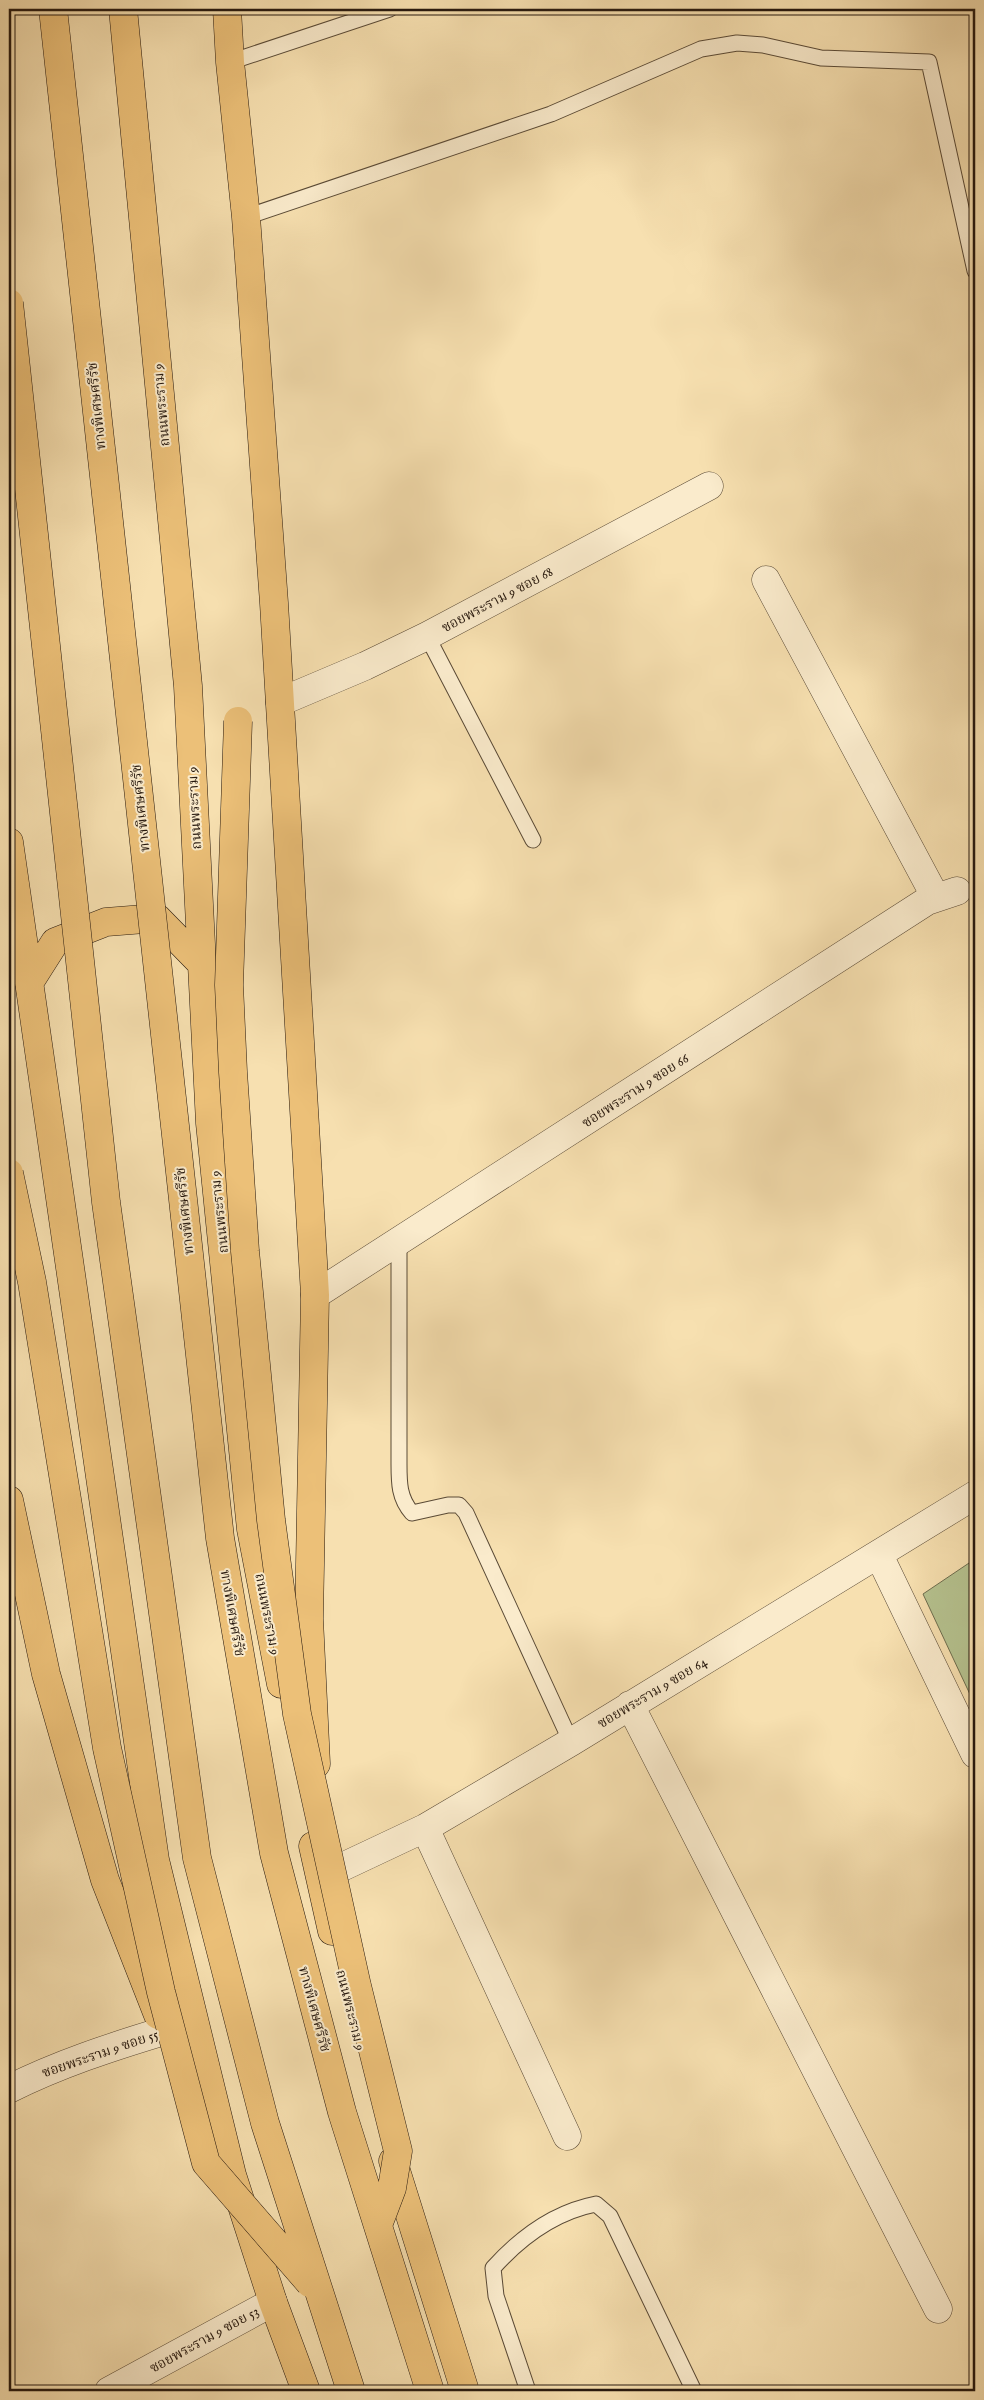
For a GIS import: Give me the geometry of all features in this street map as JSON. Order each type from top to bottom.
[{"type":"main road","name":"ทางพิเศษศรีรัช","points":[[53,9],[220,1538],[274,1853],[342,2112],[430,2391]]},
{"type":"main road","name":"ถนนพระราม 9","points":[[123,9],[188,686],[210,1123],[251,1529],[321,1883],[374,2103],[465,2391]]},
{"type":"main road","points":[[227,9],[230,62],[246,217],[280,702],[315,1295],[309,1619],[321,1883]]},
{"type":"main road","points":[[9,303],[106,1202],[197,1858],[265,2123],[351,2391]]},
{"type":"main road","points":[[238,721],[229,984],[245,1252],[271,1520],[298,1714],[357,1986],[398,2151],[392,2188],[378,2225]]},
{"type":"main road","points":[[9,842],[155,1860],[232,2175],[273,2302],[306,2391]]},
{"type":"main road","points":[[9,906],[29,983]]},
{"type":"main road","points":[[29,983],[55,942],[106,922],[157,918],[202,964]]},
{"type":"main road","points":[[9,1173],[32,1282],[107,1748],[161,1992],[206,2163],[318,2291]]},
{"type":"main road","points":[[9,1500],[46,1674],[102,1871],[164,2031],[232,2175]]},
{"type":"street","name":"ซอยพระราม 9 ซอย 68","points":[[280,702],[365,666],[427,636],[709,486]]},
{"type":"street","name":"ซอยพระราม 9 ซอย 66","points":[[315,1295],[927,901],[946,894],[766,580]]},
{"type":"street","name":"ซอยพระราม 9 ซอย 64","points":[[321,1883],[425,1828],[571,1742],[975,1495]]},
{"type":"street","points":[[879,1555],[975,1754]]},
{"type":"street","points":[[630,1706],[938,2309]]},
{"type":"street","points":[[425,1828],[567,2136]]},
{"type":"street","name":"ซอยพระราม 9 ซอย 55","points":[[9,2089],[52,2068],[164,2031]]},
{"type":"street","name":"ซอยพระราม 9 ซอย 53","points":[[110,2391],[273,2302]]},
{"type":"lane","points":[[230,62],[390,9]]},
{"type":"lane","points":[[246,217],[551,114],[701,49],[737,42],[763,45],[821,58],[929,62],[975,271]]},
{"type":"lane","points":[[427,636],[533,840]]},
{"type":"lane","points":[[398,1241],[399,1464],[400,1491],[404,1504],[412,1513],[448,1505],[459,1505],[466,1513],[571,1742]]},
{"type":"lane","points":[[528,2391],[496,2296],[493,2268],[512,2247],[553,2220],[579,2207],[596,2204],[610,2216],[694,2391]]},
{"type":"green space","points":[[975,1559],[975,1705],[923,1594]]}]
